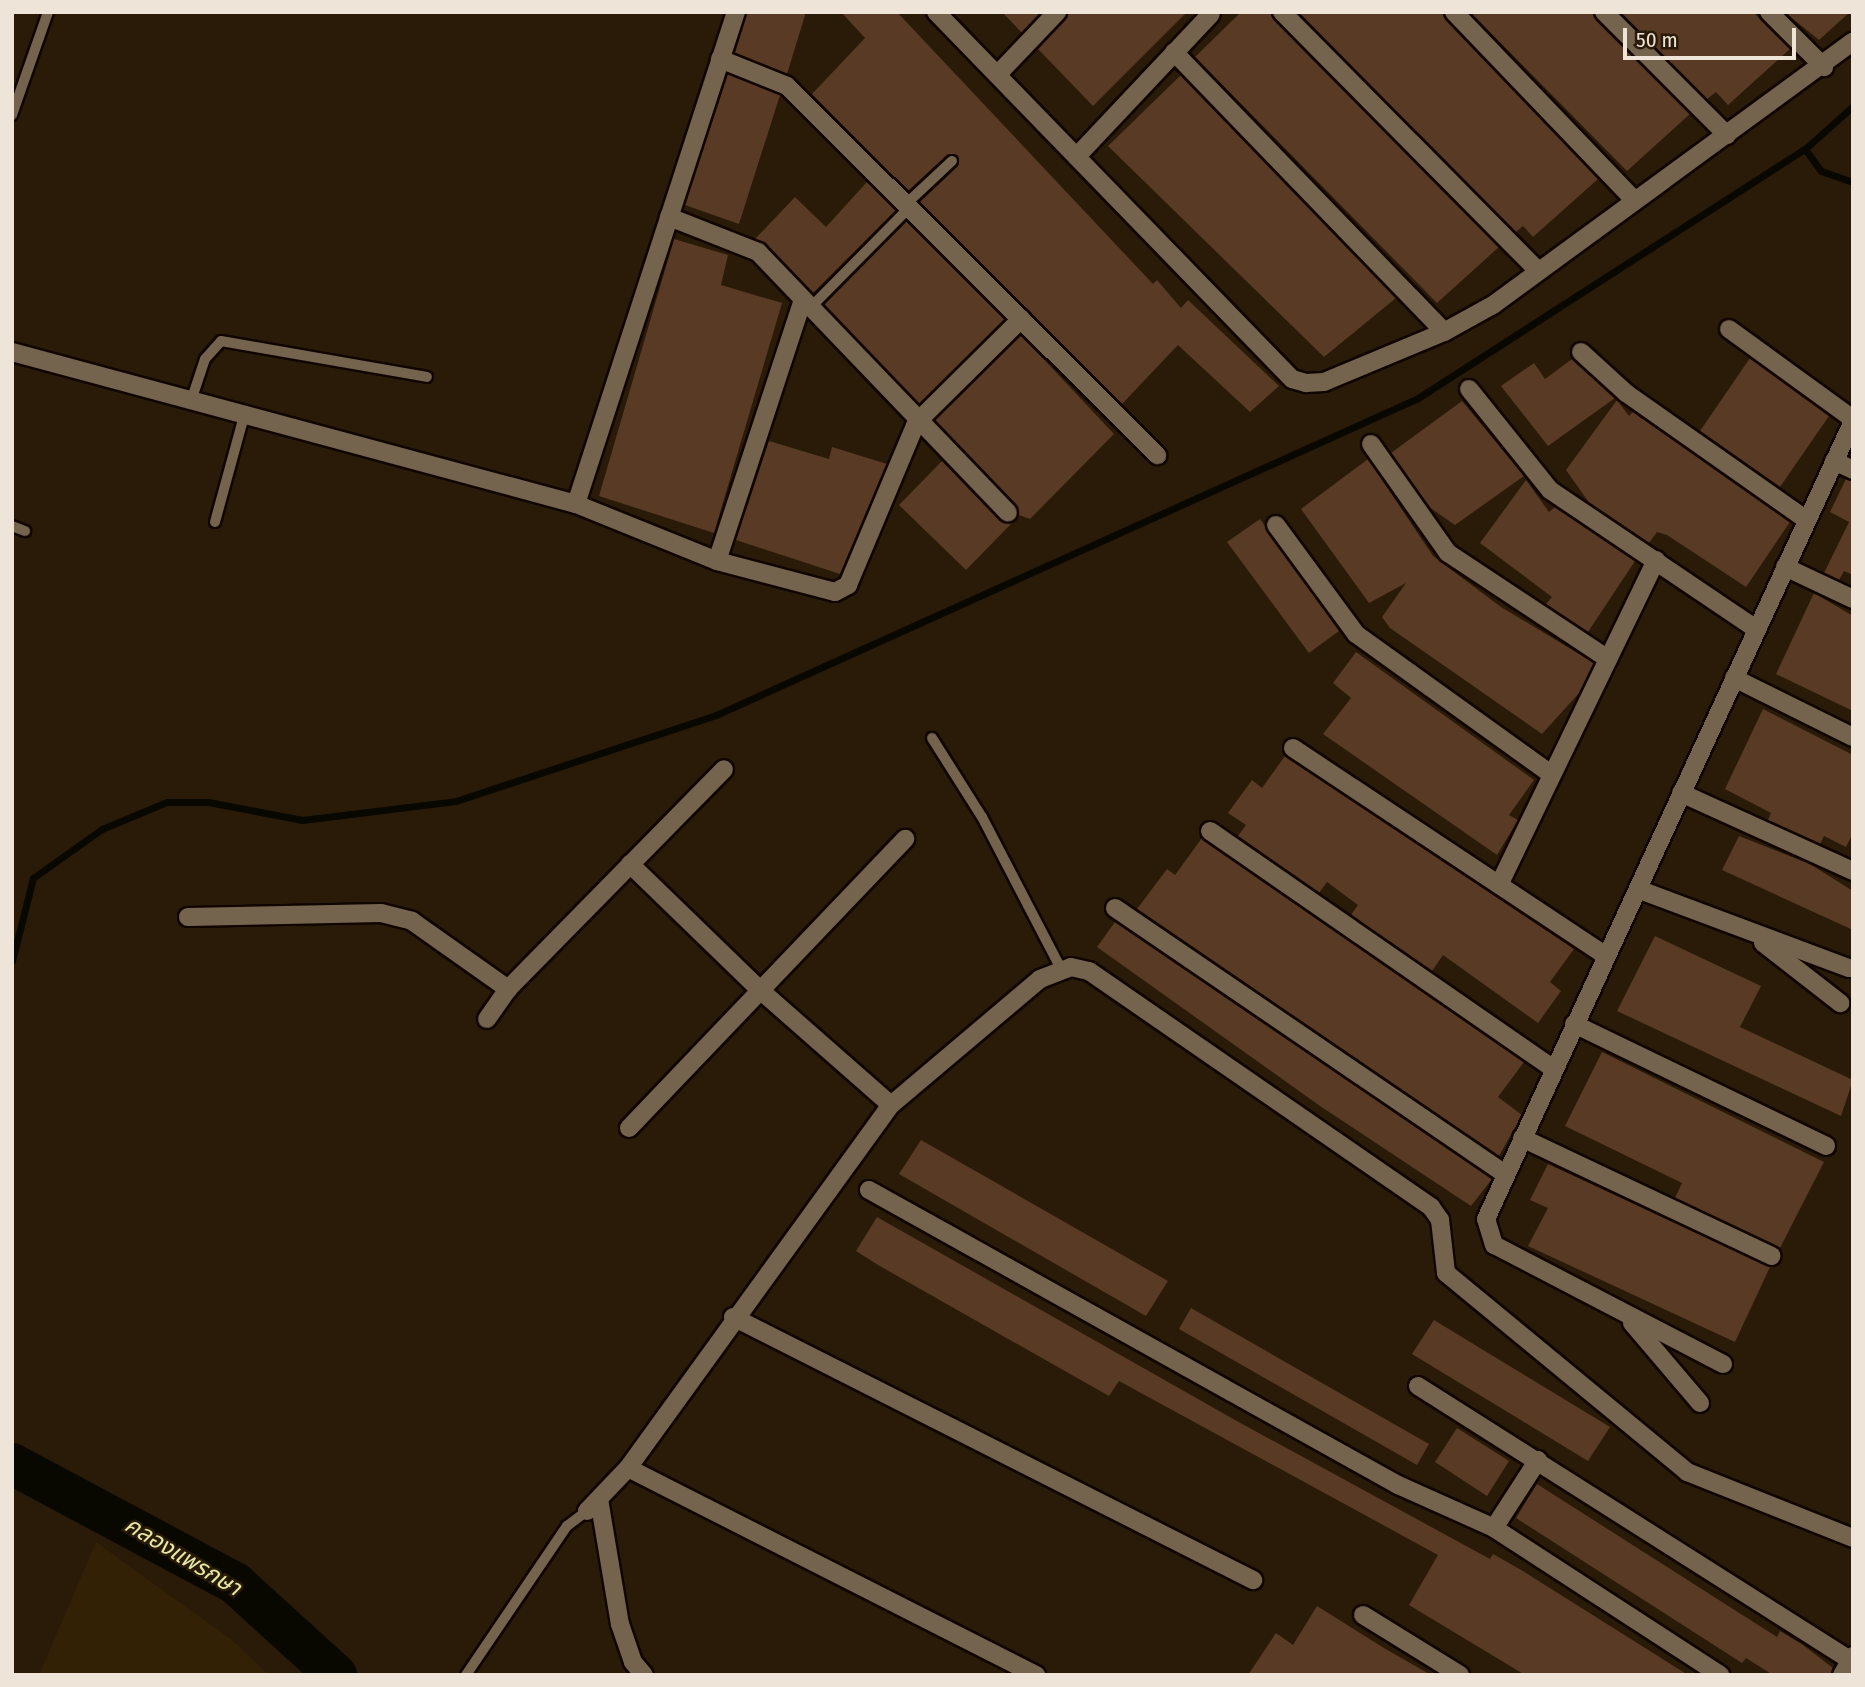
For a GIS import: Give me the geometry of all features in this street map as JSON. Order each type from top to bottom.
[{"type":"street","points":[[576,504],[736,12]]},
{"type":"street","points":[[936,12],[1079,154],[1292,379],[1324,382],[1444,332],[1537,270],[1824,67],[1853,41]]},
{"type":"street","points":[[998,74],[1056,12]]},
{"type":"street","points":[[1282,12],[1537,270]]},
{"type":"street","points":[[1454,12],[1634,200]]},
{"type":"street","points":[[1604,12],[1727,135]]},
{"type":"street","points":[[1769,12],[1824,67]]},
{"type":"street","points":[[1079,154],[1211,13]]},
{"type":"street","points":[[1174,52],[1444,332]]},
{"type":"street","points":[[720,59],[787,86],[1157,454]]},
{"type":"street","points":[[669,217],[744,242],[807,304],[916,423],[1008,513]]},
{"type":"street","points":[[717,561],[807,304]]},
{"type":"street","points":[[12,352],[576,504],[717,561],[817,593],[848,585],[916,423],[1021,319]]},
{"type":"street","points":[[1723,1364],[1627,1317],[1494,1245],[1486,1219],[1605,956],[1640,890],[1681,793],[1853,420],[1729,329]]},
{"type":"street","points":[[1581,352],[1626,393],[1807,520]]},
{"type":"street","points":[[1469,389],[1550,490],[1756,629]]},
{"type":"street","points":[[1371,444],[1448,553],[1608,659]]},
{"type":"street","points":[[1834,461],[1853,470]]},
{"type":"street","points":[[1276,524],[1356,634],[1552,775]]},
{"type":"street","points":[[1499,885],[1657,560]]},
{"type":"street","points":[[1785,567],[1853,599]]},
{"type":"street","points":[[1734,678],[1853,737]]},
{"type":"street","points":[[1293,748],[1605,956]]},
{"type":"street","points":[[487,1019],[508,989],[724,769]]},
{"type":"street","points":[[1681,793],[1853,871]]},
{"type":"street","points":[[1210,831],[1554,1069]]},
{"type":"street","points":[[629,1128],[905,839]]},
{"type":"street","points":[[630,864],[760,990],[891,1105]]},
{"type":"street","points":[[1640,890],[1751,934],[1849,968]]},
{"type":"street","points":[[1115,908],[1506,1175]]},
{"type":"street","points":[[188,917],[381,913],[412,921],[508,989]]},
{"type":"street","points":[[1751,934],[1840,1003]]},
{"type":"street","points":[[644,1675],[620,1625],[593,1505],[628,1468],[733,1317],[891,1105],[1007,1005],[1061,969],[1089,971],[1422,1199],[1440,1220],[1446,1273],[1687,1472],[1853,1538]]},
{"type":"street","points":[[1574,1024],[1826,1146]]},
{"type":"street","points":[[1522,1138],[1772,1256]]},
{"type":"street","points":[[869,1189],[1398,1485],[1494,1528],[1720,1675]]},
{"type":"street","points":[[733,1317],[1253,1580]]},
{"type":"street","points":[[1627,1317],[1700,1403]]},
{"type":"street","points":[[1418,1386],[1538,1460],[1848,1664]]},
{"type":"street","points":[[1494,1528],[1538,1460]]},
{"type":"street","points":[[628,1468],[1036,1675]]},
{"type":"street","points":[[1363,1615],[1460,1675]]},
{"type":"lane","points":[[12,114],[48,12]]},
{"type":"lane","points":[[807,304],[952,161]]},
{"type":"lane","points":[[191,401],[205,359],[221,341],[427,377]]},
{"type":"lane","points":[[215,522],[244,416]]},
{"type":"lane","points":[[12,526],[25,531]]},
{"type":"lane","points":[[932,738],[982,817],[1061,969]]},
{"type":"lane","points":[[466,1675],[567,1526],[593,1505]]},
{"type":"shaded area","points":[[96,1542],[232,1640],[269,1675],[39,1675]]},
{"type":"building","points":[[747,12],[806,12],[787,74],[735,53]]},
{"type":"building","points":[[841,12],[897,12],[1153,284],[1157,280],[1181,308],[1188,300],[1279,386],[1250,412],[1178,345],[1122,404],[920,202],[958,166],[957,155],[947,155],[908,191],[812,94],[865,38]]},
{"type":"building","points":[[1002,12],[1041,12],[1022,33]]},
{"type":"building","points":[[1068,12],[1187,12],[1093,106],[1038,49]]},
{"type":"building","points":[[1241,12],[1271,12],[1499,247],[1437,303],[1195,57]]},
{"type":"building","points":[[1298,12],[1443,12],[1598,179],[1533,237],[1523,226],[1516,232]]},
{"type":"building","points":[[1470,12],[1593,12],[1690,114],[1627,171]]},
{"type":"building","points":[[1620,12],[1753,12],[1790,49],[1728,105],[1716,92],[1707,99]]},
{"type":"building","points":[[1791,12],[1850,12],[1819,40],[1788,15]]},
{"type":"building","points":[[728,74],[780,95],[739,224],[685,205]]},
{"type":"building","points":[[1181,75],[1396,298],[1324,357],[1108,146]]},
{"type":"building","points":[[867,182],[896,210],[813,293],[755,239],[795,197],[826,227]]},
{"type":"building","points":[[907,221],[1005,319],[919,404],[824,305]]},
{"type":"building","points":[[674,239],[728,255],[721,285],[782,303],[714,533],[599,496]]},
{"type":"building","points":[[1021,335],[1114,434],[1030,519],[1019,515],[935,420]]},
{"type":"building","points":[[1750,358],[1829,416],[1780,487],[1700,431]]},
{"type":"building","points":[[1572,359],[1615,398],[1548,446],[1501,386],[1534,363],[1545,379]]},
{"type":"building","points":[[1617,400],[1629,416],[1633,412],[1790,522],[1746,587],[1667,535],[1657,532],[1649,543],[1590,504],[1566,470]]},
{"type":"building","points":[[1462,401],[1524,476],[1455,525],[1429,507],[1391,453]]},
{"type":"building","points":[[769,441],[829,459],[832,447],[887,464],[840,574],[736,540]]},
{"type":"building","points":[[1368,459],[1433,556],[1501,607],[1594,663],[1580,692],[1542,734],[1390,628],[1382,617],[1406,583],[1369,603],[1301,509]]},
{"type":"building","points":[[942,461],[1000,521],[1011,524],[966,570],[899,505]]},
{"type":"building","points":[[1846,479],[1853,481],[1853,575],[1844,571],[1839,580],[1824,573],[1849,522],[1830,512]]},
{"type":"building","points":[[1526,480],[1549,512],[1555,507],[1635,561],[1588,632],[1546,604],[1552,597],[1480,543]]},
{"type":"building","points":[[1260,519],[1339,631],[1309,653],[1227,542]]},
{"type":"building","points":[[1814,593],[1853,616],[1853,711],[1776,674]]},
{"type":"building","points":[[1356,652],[1534,780],[1509,815],[1518,820],[1497,855],[1323,734],[1351,698],[1333,683]]},
{"type":"building","points":[[1763,709],[1853,755],[1853,833],[1846,847],[1824,836],[1820,844],[1768,820],[1771,813],[1725,789]]},
{"type":"building","points":[[1285,756],[1574,949],[1550,982],[1561,991],[1538,1023],[1443,955],[1432,971],[1351,915],[1358,905],[1327,882],[1319,893],[1238,836],[1246,825],[1228,813],[1252,780],[1262,788]]},
{"type":"building","points":[[1739,836],[1810,864],[1853,891],[1853,930],[1722,870]]},
{"type":"building","points":[[1202,838],[1524,1062],[1498,1097],[1522,1115],[1499,1156],[1137,909],[1167,869],[1175,875]]},
{"type":"building","points":[[1115,922],[1492,1179],[1471,1206],[1320,1106],[1097,947]]},
{"type":"building","points":[[1655,936],[1761,986],[1740,1027],[1853,1080],[1841,1116],[1617,1011]]},
{"type":"building","points":[[1602,1052],[1824,1162],[1780,1248],[1675,1198],[1682,1183],[1565,1126]]},
{"type":"building","points":[[921,1140],[1168,1281],[1146,1316],[899,1174]]},
{"type":"building","points":[[1548,1164],[1770,1267],[1735,1342],[1528,1246],[1548,1208],[1530,1200]]},
{"type":"building","points":[[877,1217],[1235,1420],[1490,1559],[1493,1554],[1688,1675],[1525,1675],[1409,1605],[1438,1555],[1119,1381],[1109,1396],[878,1265],[856,1251]]},
{"type":"building","points":[[1191,1308],[1429,1444],[1417,1465],[1179,1329]]},
{"type":"building","points":[[1434,1320],[1610,1427],[1588,1461],[1412,1354]]},
{"type":"building","points":[[1457,1428],[1509,1461],[1487,1496],[1435,1462]]},
{"type":"building","points":[[1537,1484],[1777,1637],[1780,1631],[1803,1645],[1833,1668],[1831,1675],[1773,1675],[1746,1658],[1742,1663],[1516,1518]]},
{"type":"building","points":[[1317,1606],[1431,1675],[1248,1675],[1276,1633],[1293,1645]]},
{"type":"waterway","points":[[12,961],[33,878],[102,829],[167,802],[208,802],[302,820],[456,801],[716,715],[1418,398],[1805,149],[1853,106]]},
{"type":"waterway","points":[[1805,149],[1821,171],[1853,182]]},
{"type":"waterway","name":"คลองแพรกษา","points":[[12,1464],[235,1583],[336,1675]]}]
